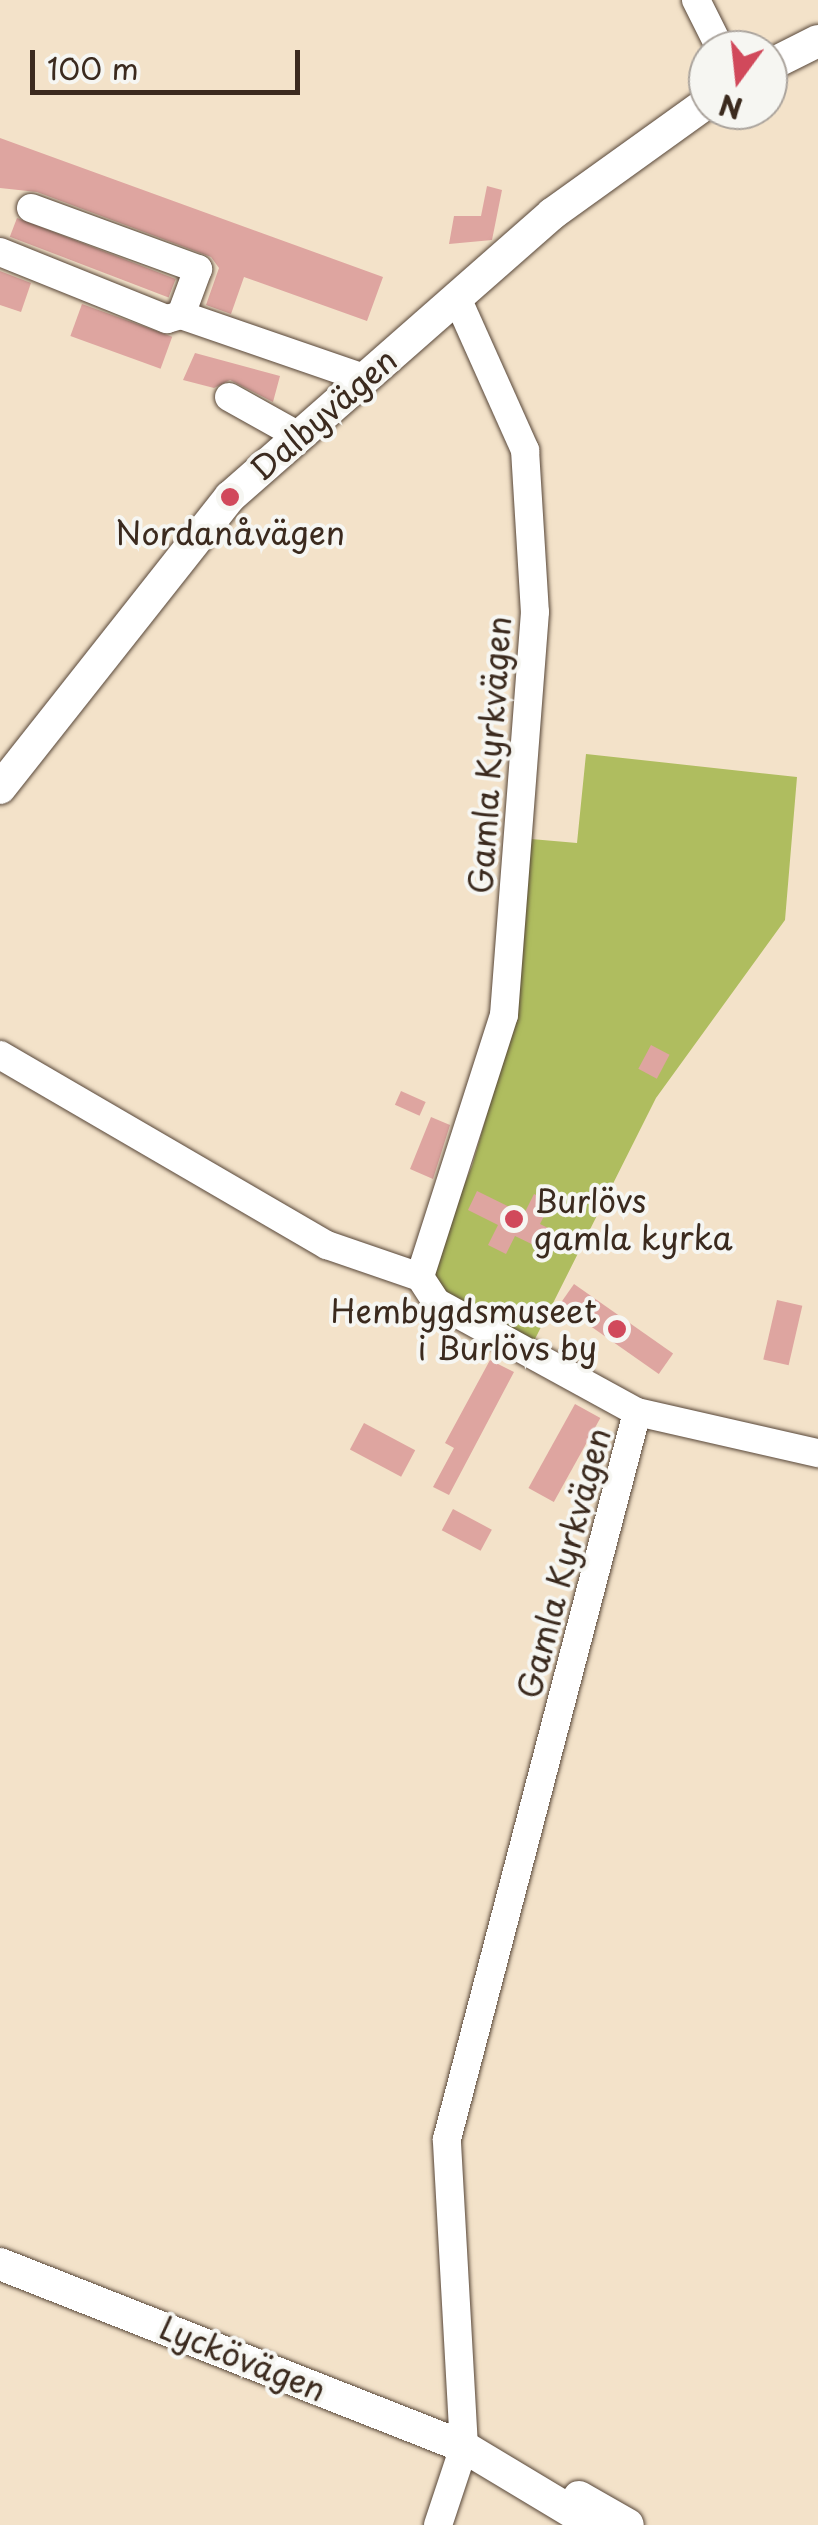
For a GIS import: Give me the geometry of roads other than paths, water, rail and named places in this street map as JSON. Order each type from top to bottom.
[{"type":"main road","points":[[788,56],[818,41]]},
{"type":"main road","name":"Dalbyvägen","points":[[0,788],[196,534],[298,435],[593,180],[688,116]]},
{"type":"main road","name":"Lyckövägen","points":[[0,2264],[474,2452],[628,2525]]},
{"type":"main road","name":"Lyckövägen","points":[[474,2452],[594,2525]]},
{"type":"street","points":[[696,0],[711,30]]},
{"type":"street","points":[[31,208],[198,269],[181,315]]},
{"type":"street","points":[[0,252],[168,320],[181,315],[364,378]]},
{"type":"street","name":"Gamla Kyrkvägen","points":[[457,298],[525,450],[535,612],[504,1015],[420,1277],[436,1302],[637,1412],[447,2139],[474,2452]]},
{"type":"street","points":[[229,398],[298,435]]},
{"type":"street","points":[[0,1055],[326,1245],[420,1277]]},
{"type":"street","points":[[637,1412],[818,1453]]},
{"type":"street","points":[[438,2525],[474,2452]]},
{"type":"place","name":"Nordanåvägen","points":[[230,497]]},
{"type":"place","name":"Burlövs gamla kyrka","points":[[514,1219]]},
{"type":"place","name":"Hembygdsmuseet i Burlövs by","points":[[617,1329]]}]
